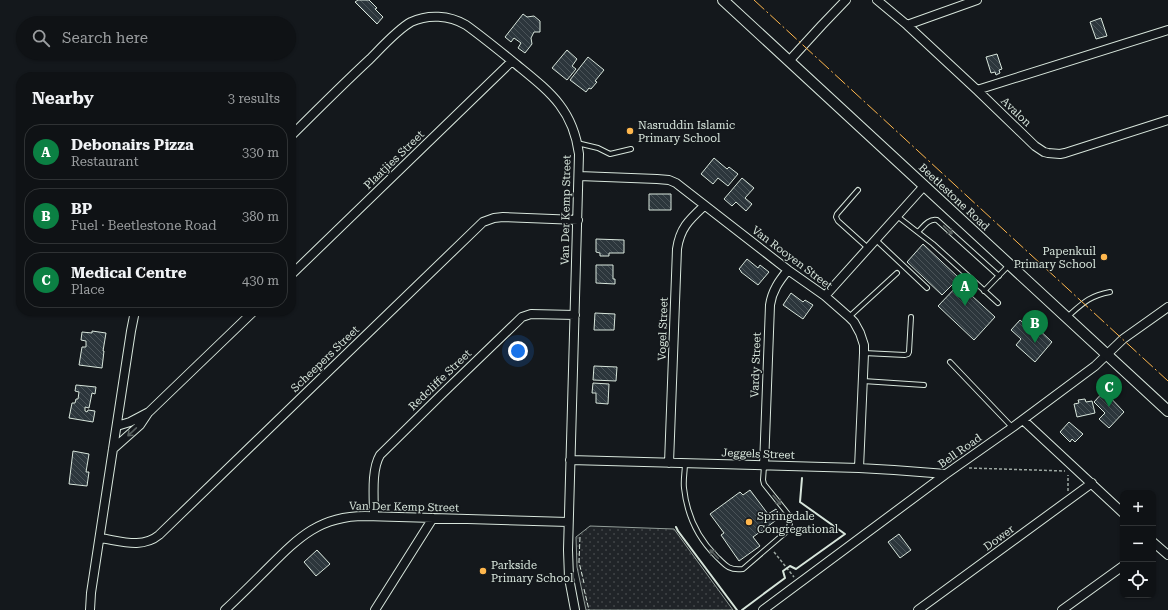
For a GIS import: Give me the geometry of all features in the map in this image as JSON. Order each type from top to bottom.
[{"type":"street","name":"Beetlestone Road","points":[[723,0],[1168,411]]},
{"type":"street","points":[[789,61],[846,0]]},
{"type":"street","name":"Avalon","points":[[877,0],[907,25],[1035,146],[1044,152],[1054,154],[1065,153],[1168,120]]},
{"type":"street","points":[[907,25],[977,0]]},
{"type":"street","name":"Van Der Kemp Street","points":[[296,131],[405,26],[418,19],[434,16],[460,21],[479,34],[546,89],[559,103],[570,120],[579,154],[568,522],[568,571],[575,610]]},
{"type":"street","points":[[977,90],[1168,30]]},
{"type":"street","name":"Plaatjies Street","points":[[296,270],[512,61]]},
{"type":"street","name":"Van Rooyen Street","points":[[579,176],[657,179],[669,180],[676,183],[788,270],[825,296],[850,317],[860,333],[864,344],[859,468]]},
{"type":"street","points":[[825,296],[924,186]]},
{"type":"street","name":"Vogel Street","points":[[669,463],[676,249],[678,239],[684,227],[704,206]]},
{"type":"street","name":"Scheepers Street","points":[[100,538],[142,544],[154,540],[483,222],[494,218],[504,217],[578,220]]},
{"type":"street","name":"Vardy Street","points":[[764,466],[770,305],[771,297],[775,289],[788,270]]},
{"type":"street","name":"Bell Road","points":[[763,610],[946,474],[1023,420],[1095,366],[1123,339],[1168,307]]},
{"type":"street","name":"Redcliffe Street","points":[[374,516],[375,472],[380,455],[447,388],[522,317],[531,314],[575,315]]},
{"type":"street","points":[[90,610],[134,316]]},
{"type":"street","points":[[114,449],[140,425],[148,413],[249,316]]},
{"type":"street","points":[[117,426],[130,422],[148,413]]},
{"type":"street","points":[[1023,420],[1120,510]]},
{"type":"street","name":"Jeggels Street","points":[[570,460],[859,468],[946,474]]},
{"type":"street","name":"Dower","points":[[918,610],[1092,484]]},
{"type":"street","name":"Van Der Kemp Street","points":[[225,610],[297,540],[309,531],[334,520],[356,516],[374,516],[568,522]]},
{"type":"street","points":[[375,610],[433,518]]},
{"type":"street","points":[[1156,545],[1168,556]]},
{"type":"street","points":[[1062,610],[1120,568]]},
{"type":"lane","points":[[577,143],[598,148],[610,154],[631,149]]},
{"type":"lane","points":[[858,190],[836,217],[838,221],[868,248]]},
{"type":"lane","points":[[897,216],[933,244],[998,303]]},
{"type":"lane","points":[[918,232],[930,221],[934,219],[937,220],[999,276]]},
{"type":"lane","points":[[876,240],[927,288]]},
{"type":"lane","points":[[984,291],[1010,265]]},
{"type":"lane","points":[[850,317],[897,273]]},
{"type":"lane","points":[[1067,318],[1088,299],[1097,294],[1110,292]]},
{"type":"lane","points":[[864,353],[908,354],[911,317]]},
{"type":"lane","points":[[950,362],[1012,427]]},
{"type":"lane","points":[[863,381],[924,385]]},
{"type":"lane","points":[[685,463],[684,487],[689,513],[695,530],[726,566],[736,570],[742,569],[789,528],[791,519],[764,484],[764,466]]},
{"type":"path","points":[[955,468],[1068,471],[1067,502]]},
{"type":"path","points":[[769,546],[791,574]]},
{"type":"shaded area","points":[[590,526],[674,529],[733,610],[586,610],[577,567],[576,537]]},
{"type":"building","points":[[358,0],[369,0],[377,8],[375,9],[383,17],[377,24],[355,2]]},
{"type":"building","points":[[523,14],[527,17],[534,16],[540,21],[540,32],[534,32],[531,38],[532,44],[525,53],[518,48],[521,43],[514,38],[511,42],[505,37]]},
{"type":"building","points":[[1101,18],[1107,36],[1096,39],[1090,22]]},
{"type":"building","points":[[567,50],[577,59],[572,66],[576,69],[567,80],[552,68]]},
{"type":"building","points":[[997,54],[1002,69],[999,70],[1000,73],[996,75],[995,72],[991,73],[986,57]]},
{"type":"building","points":[[588,57],[604,70],[595,81],[597,82],[586,92],[570,80]]},
{"type":"building","points":[[714,158],[727,169],[729,167],[738,174],[728,186],[718,178],[713,184],[701,174]]},
{"type":"building","points":[[742,178],[754,188],[745,198],[752,204],[746,211],[736,202],[732,206],[724,199]]},
{"type":"building","points":[[649,194],[671,194],[671,210],[649,210]]},
{"type":"building","points":[[596,239],[624,240],[624,253],[609,253],[609,256],[600,256],[600,253],[596,252]]},
{"type":"building","points":[[923,244],[959,278],[942,295],[907,262]]},
{"type":"building","points":[[747,259],[758,268],[760,265],[769,272],[758,285],[739,269]]},
{"type":"building","points":[[596,265],[613,265],[613,279],[615,279],[615,284],[596,283]]},
{"type":"building","points":[[959,284],[995,317],[974,340],[938,306]]},
{"type":"building","points":[[791,293],[803,302],[805,300],[813,305],[803,319],[783,305]]},
{"type":"building","points":[[595,313],[615,314],[614,330],[594,330]]},
{"type":"building","points":[[1020,320],[1030,329],[1034,325],[1052,342],[1035,362],[1016,345],[1021,339],[1011,330]]},
{"type":"building","points":[[92,331],[106,333],[102,368],[79,365],[82,347],[86,347],[86,341],[81,340],[82,332],[92,333]]},
{"type":"building","points":[[594,366],[617,367],[616,381],[593,380]]},
{"type":"building","points":[[593,383],[609,384],[608,404],[596,403],[596,393],[592,393]]},
{"type":"building","points":[[76,385],[96,387],[95,394],[92,393],[89,408],[85,407],[85,411],[87,412],[88,410],[95,411],[93,422],[69,418],[72,403],[75,403],[76,399],[78,399],[79,392],[75,391]]},
{"type":"building","points":[[1104,391],[1124,412],[1109,428],[1099,419],[1105,413],[1094,402]]},
{"type":"building","points":[[1085,399],[1086,402],[1092,401],[1095,413],[1077,417],[1074,404],[1079,403],[1078,400]]},
{"type":"building","points":[[1069,422],[1083,434],[1075,442],[1072,439],[1070,442],[1060,432]]},
{"type":"building","points":[[73,451],[89,454],[86,472],[89,472],[87,486],[69,484]]},
{"type":"building","points":[[750,490],[768,514],[776,509],[782,516],[753,537],[760,546],[739,561],[721,535],[724,533],[710,514],[740,492],[743,495]]},
{"type":"building","points":[[899,534],[911,550],[900,558],[888,542]]},
{"type":"building","points":[[317,550],[330,564],[316,576],[304,562]]},
{"type":"fence","points":[[580,537],[579,562],[584,583]]},
{"type":"fence","points":[[584,589],[589,610]]},
{"type":"wall","points":[[742,610],[785,578],[783,571],[790,566],[796,569],[845,534],[800,502],[802,478]]},
{"type":"wall","points":[[676,527],[737,610]]},
{"type":"power","points":[[754,0],[1168,381]]},
{"type":"place","name":"Nasruddin Islamic Primary School","points":[[630,131]]},
{"type":"place","name":"Papenkuil Primary School","points":[[1104,257]]},
{"type":"place","name":"Debonairs Pizza","points":[[965,306]]},
{"type":"place","name":"BP","points":[[1035,343]]},
{"type":"place","name":"Medical Centre","points":[[1109,407]]},
{"type":"place","name":"Springdale Congregational","points":[[749,522]]},
{"type":"place","name":"Parkside Primary School","points":[[483,571]]}]
